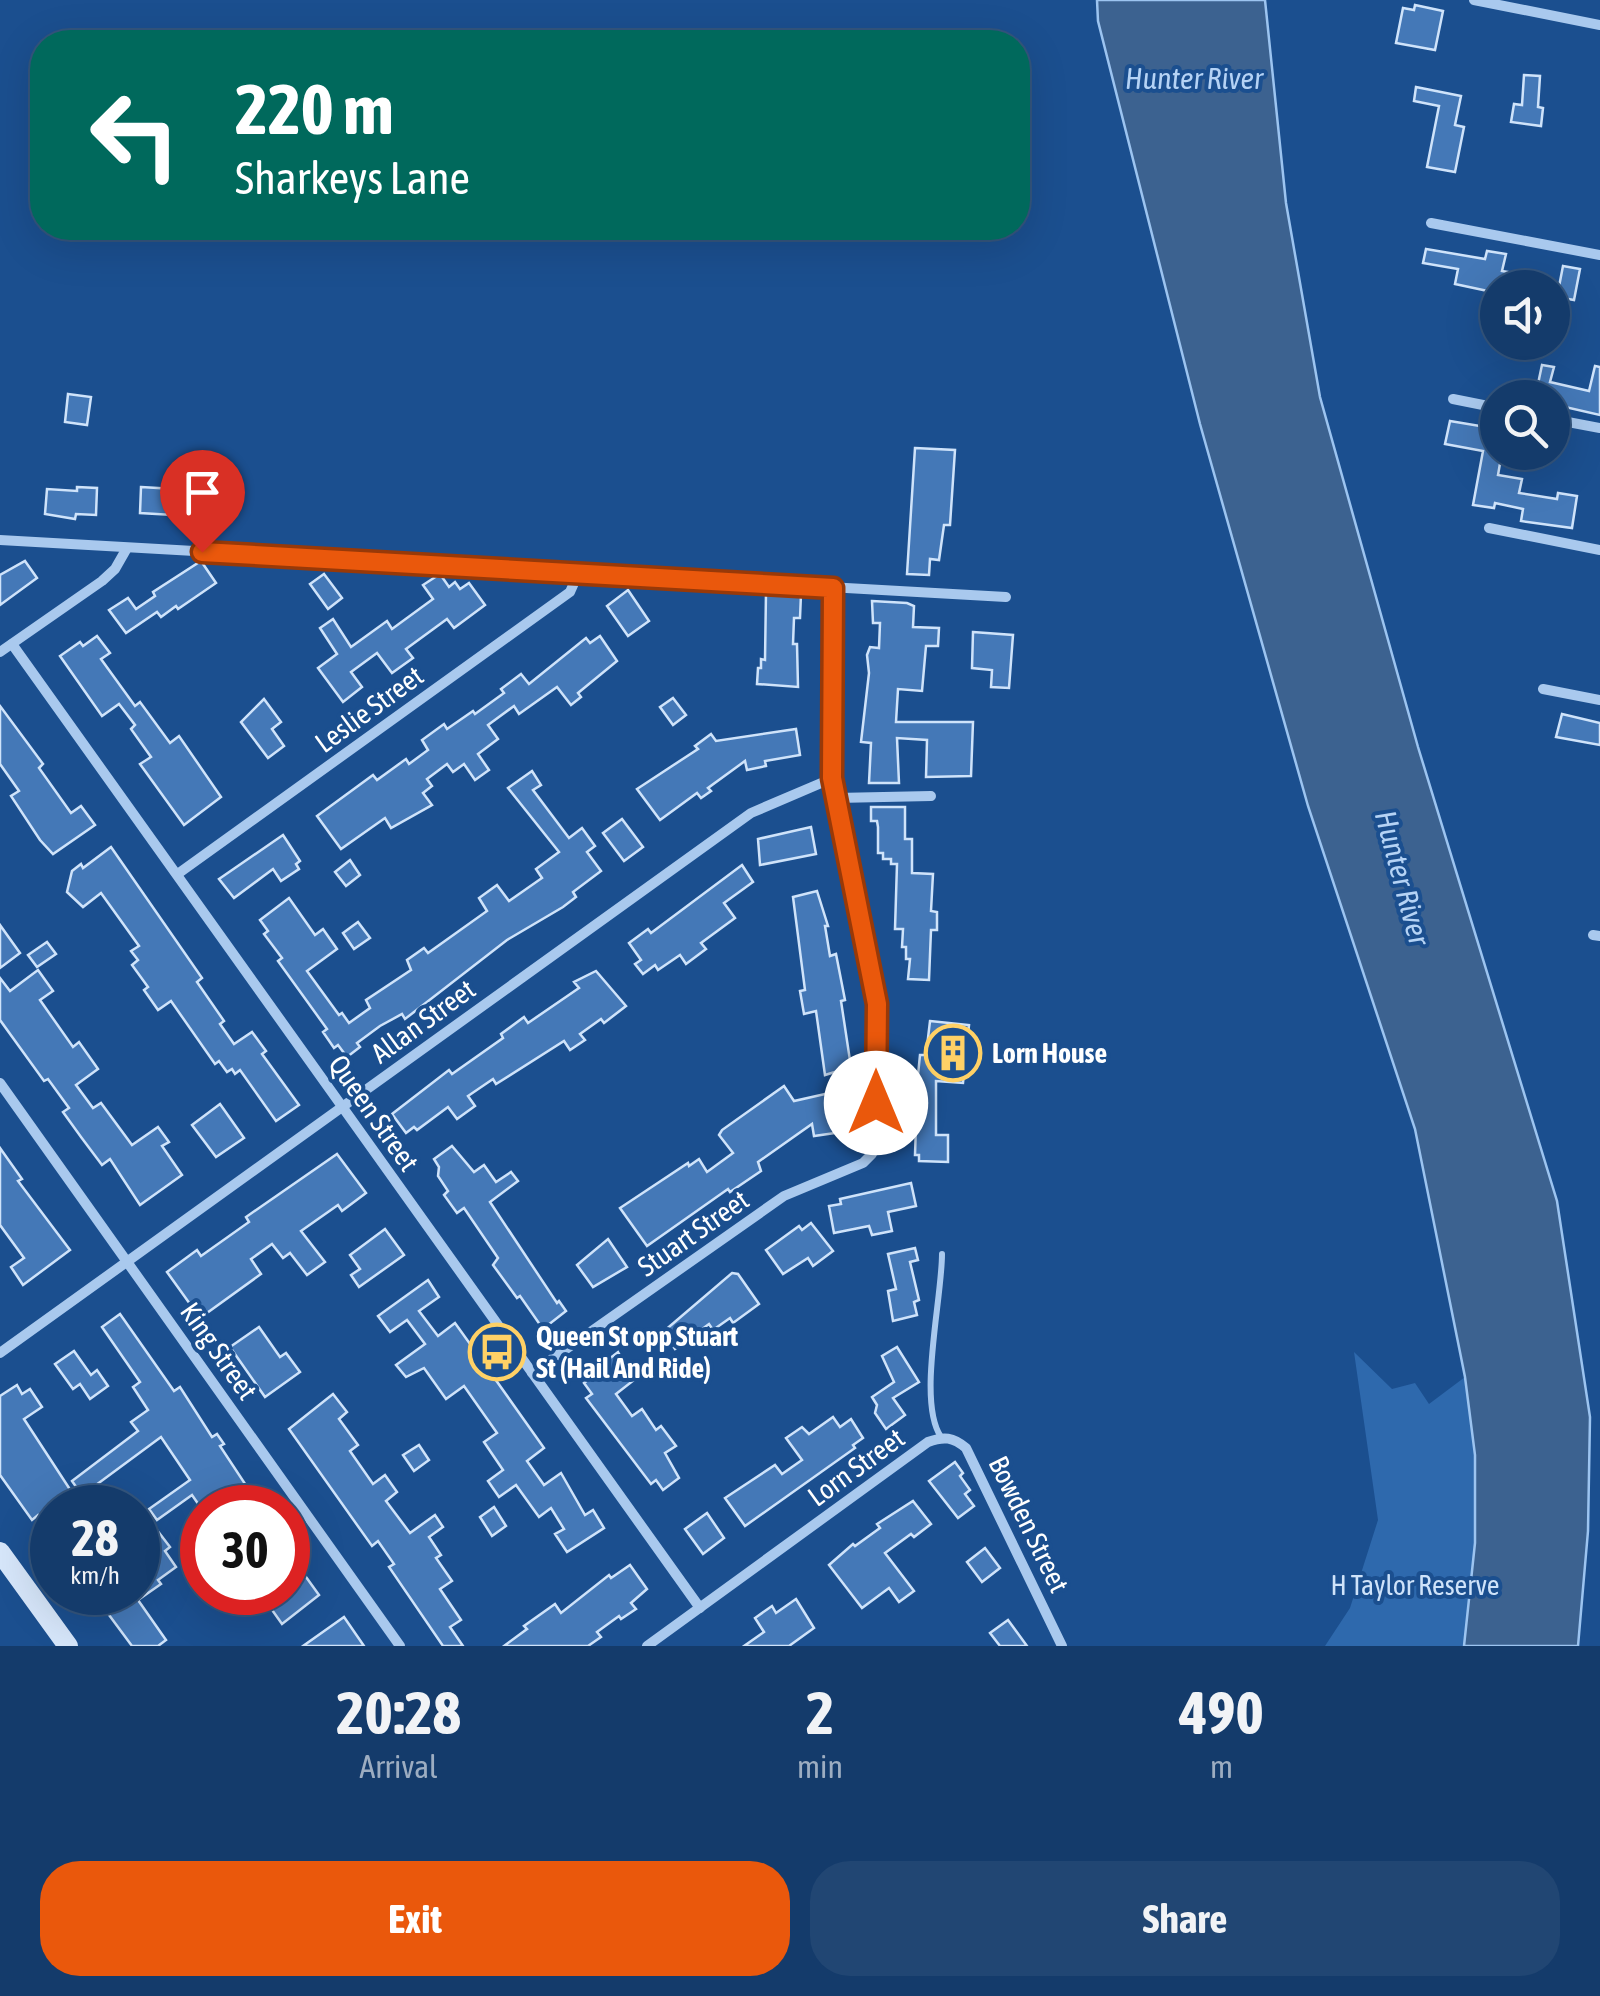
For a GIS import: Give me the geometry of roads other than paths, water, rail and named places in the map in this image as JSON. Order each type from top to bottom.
[{"type":"main road","points":[[0,1552],[68,1646]]},
{"type":"street","points":[[1474,0],[1600,26]]},
{"type":"street","points":[[1431,223],[1600,256]]},
{"type":"street","points":[[1453,399],[1480,404]]},
{"type":"street","points":[[1570,422],[1600,428]]},
{"type":"street","points":[[1489,528],[1600,550]]},
{"type":"street","points":[[0,540],[1006,597]]},
{"type":"street","points":[[0,652],[102,581],[115,569],[127,548]]},
{"type":"street","name":"Leslie Street","points":[[178,874],[570,592],[578,574]]},
{"type":"street","points":[[833,588],[832,778],[836,798],[931,796]]},
{"type":"street","name":"Queen Street","points":[[12,644],[700,1608]]},
{"type":"street","points":[[1542,689],[1600,700]]},
{"type":"street","name":"Allan Street","points":[[0,1353],[751,813],[832,778]]},
{"type":"street","name":"Stuart Street","points":[[532,1374],[784,1196],[863,1163],[872,1154],[876,1136],[877,1004],[836,798]]},
{"type":"street","name":"King Street","points":[[0,1083],[400,1646]]},
{"type":"street","name":"Lorn Street","points":[[648,1646],[928,1442],[941,1437]]},
{"type":"street","name":"Bowden Street","points":[[941,1437],[956,1439],[966,1448],[1062,1646]]},
{"type":"lane","name":"Lorn Street","points":[[941,1437],[932,1425],[932,1407],[934,1329],[942,1286],[942,1254]]},
{"type":"water","name":"Hunter River","points":[[1097,0],[1265,0],[1286,203],[1320,397],[1418,747],[1557,1201],[1590,1417],[1588,1531],[1578,1646],[1464,1646],[1475,1543],[1475,1455],[1465,1377],[1415,1129],[1308,806],[1200,424],[1098,21]]},
{"type":"place","name":"Lorn House","points":[[953,1053]]},
{"type":"place","name":"Queen St opp Stuart St (Hail And Ride)","points":[[497,1352]]},
{"type":"park label","name":"H Taylor Reserve","points":[[1415,1585]]}]
